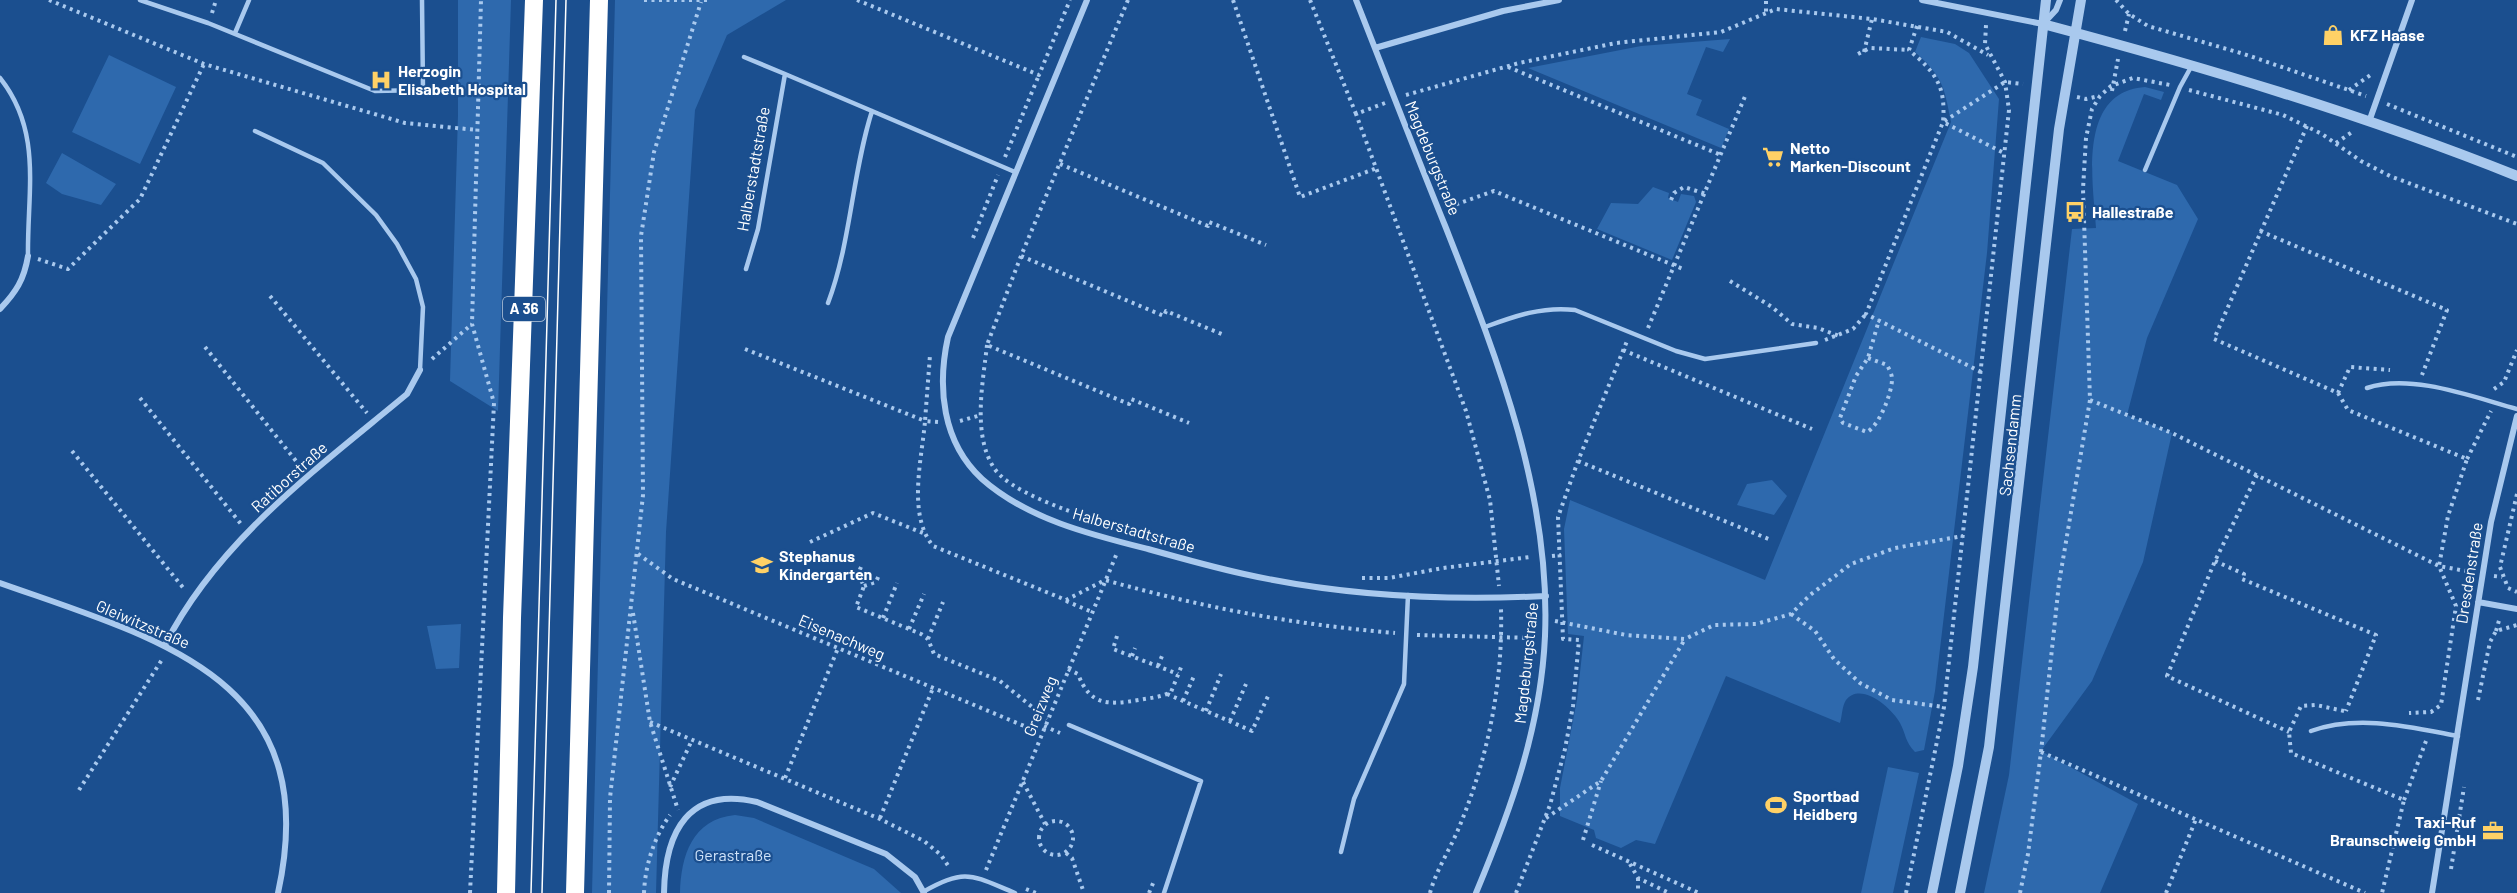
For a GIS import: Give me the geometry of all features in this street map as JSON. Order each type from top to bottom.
[{"type":"highway","name":"A 36","points":[[506,893],[512,618],[534,0]]},
{"type":"highway","points":[[575,893],[599,0]]},
{"type":"street","name":"Halberstadtstraße","points":[[1087,0],[948,337],[942,378],[947,423],[966,459],[981,478],[997,491],[1054,520],[1121,542],[1245,575],[1353,591],[1408,595],[1501,598],[1546,596]]},
{"type":"street","name":"Magdeburgstraße","points":[[1356,0],[1485,327],[1518,428],[1539,520],[1546,596],[1541,675],[1530,745],[1510,811],[1476,893]]},
{"type":"street","points":[[1375,48],[1503,11],[1559,0]]},
{"type":"street","points":[[1922,0],[2043,24],[2192,65],[2370,119],[2517,176]]},
{"type":"street","name":"Sachsendamm","points":[[1932,893],[1958,766],[1973,667],[2046,0]]},
{"type":"street","points":[[2043,24],[2056,10],[2061,0]]},
{"type":"street","name":"Sachsendamm","points":[[1960,893],[1989,747],[2059,129],[2081,0]]},
{"type":"street","points":[[2370,119],[2412,0]]},
{"type":"street","points":[[0,309],[18,290],[28,256]]},
{"type":"street","name":"Ratiborstraße","points":[[168,646],[192,598],[266,512],[407,394],[420,370]]},
{"type":"street","name":"Dresdenstraße","points":[[2432,893],[2491,522],[2517,416]]},
{"type":"street","name":"Gleiwitzstraße","points":[[0,584],[133,631],[168,646],[194,660],[225,685],[250,712],[272,748],[284,782],[288,819],[286,853],[278,893]]},
{"type":"street","points":[[2478,602],[2517,609]]},
{"type":"street","points":[[664,893],[666,861],[672,839],[681,822],[707,801],[740,798],[758,802],[886,854],[915,877],[924,892]]},
{"type":"lane","points":[[140,0],[235,33],[375,91],[423,90],[422,0]]},
{"type":"lane","points":[[235,33],[249,0]]},
{"type":"lane","points":[[744,57],[1015,172]]},
{"type":"lane","points":[[2145,170],[2180,87],[2192,65]]},
{"type":"lane","name":"Halberstadtstraße","points":[[746,268],[758,229],[785,74]]},
{"type":"lane","points":[[0,78],[21,111],[29,140],[28,256]]},
{"type":"lane","points":[[828,303],[837,278],[861,147],[872,111]]},
{"type":"lane","points":[[255,131],[323,163],[376,215],[398,244],[416,279],[423,307],[420,370]]},
{"type":"lane","points":[[1485,327],[1539,310],[1560,308],[1575,310],[1705,359],[1816,344]]},
{"type":"lane","points":[[2367,388],[2383,382],[2434,387],[2517,409]]},
{"type":"lane","points":[[1341,852],[1354,799],[1404,684],[1408,595]]},
{"type":"lane","points":[[2311,731],[2331,724],[2375,723],[2458,736]]},
{"type":"lane","name":"Greizweg","points":[[1069,725],[1201,781],[1164,893]]},
{"type":"lane","points":[[924,892],[954,876],[968,875],[1015,893]]},
{"type":"path","points":[[49,0],[204,64],[405,123],[477,130]]},
{"type":"path","points":[[470,893],[494,403],[472,324],[481,0]]},
{"type":"path","points":[[644,0],[701,2],[710,0]]},
{"type":"path","points":[[857,0],[1039,75]]},
{"type":"path","points":[[972,240],[1070,0]]},
{"type":"path","points":[[1099,521],[1014,485],[995,470],[987,453],[981,415],[987,345],[1021,255],[1128,0]]},
{"type":"path","points":[[1233,0],[1300,197],[1377,168]]},
{"type":"path","points":[[1310,0],[1377,168],[1466,411],[1490,500],[1501,598],[1502,638],[1495,708],[1480,768],[1460,825],[1430,893]]},
{"type":"path","points":[[2116,0],[2129,14],[2148,26],[2244,54],[2377,100],[2517,157]]},
{"type":"path","points":[[1766,1],[1766,12]]},
{"type":"path","points":[[609,893],[610,798],[643,495],[642,236],[654,152],[701,2]]},
{"type":"path","points":[[1356,114],[1395,99],[1507,66],[1616,43],[1721,32],[1776,9],[1872,19],[1947,32],[1989,55]]},
{"type":"path","points":[[1906,893],[1944,707],[1981,372],[2002,152],[2009,110],[2005,82],[1985,44],[1987,14]]},
{"type":"path","points":[[2126,24],[2129,14]]},
{"type":"path","points":[[1864,52],[1872,19]]},
{"type":"path","points":[[1909,50],[1917,26]]},
{"type":"path","points":[[1816,344],[1853,329],[1866,314],[1942,122],[1944,103],[1940,83],[1909,50],[1870,48],[1858,54]]},
{"type":"path","points":[[28,256],[68,269],[140,199],[204,64]]},
{"type":"path","points":[[1507,66],[1721,155]]},
{"type":"path","points":[[2112,91],[2111,86],[2116,68]]},
{"type":"path","points":[[2020,893],[2028,854],[2041,752],[2059,583],[2090,400],[2083,189],[2086,138],[2092,109],[2100,96],[2111,86],[2133,78],[2180,87],[2283,116],[2307,126],[2361,161],[2390,176],[2517,224]]},
{"type":"path","points":[[1942,122],[2005,82],[2021,84]]},
{"type":"path","points":[[1645,338],[1673,265],[1706,194],[1746,94]]},
{"type":"path","points":[[2086,99],[2100,96]]},
{"type":"path","points":[[1942,122],[2002,152]]},
{"type":"path","points":[[2307,126],[2214,339],[2338,393],[2348,410],[2467,459]]},
{"type":"path","points":[[1060,164],[1208,226],[1209,222],[1266,245]]},
{"type":"path","points":[[1671,200],[1674,193],[1684,187],[1706,194]]},
{"type":"path","points":[[1439,210],[1494,191],[1683,269]]},
{"type":"path","points":[[2260,231],[2447,310],[2422,375]]},
{"type":"path","points":[[1021,255],[1164,316],[1166,311],[1224,335]]},
{"type":"path","points":[[1730,281],[1772,307],[1792,324],[1818,328],[1839,336]]},
{"type":"path","points":[[270,296],[374,422]]},
{"type":"path","points":[[1866,314],[1981,372]]},
{"type":"path","points":[[1868,358],[1887,365],[1892,380],[1872,429],[1866,432],[1843,423],[1840,418],[1856,376],[1868,358],[1879,320]]},
{"type":"path","points":[[420,370],[472,324]]},
{"type":"path","points":[[1516,893],[1545,819],[1565,749],[1573,706],[1579,640],[1563,639],[1558,517],[1630,332]]},
{"type":"path","points":[[987,345],[1129,404],[1131,399],[1189,423]]},
{"type":"path","points":[[205,347],[309,477]]},
{"type":"path","points":[[745,349],[925,421],[947,423],[981,415]]},
{"type":"path","points":[[1623,350],[1812,429]]},
{"type":"path","points":[[2403,713],[2431,712],[2441,705],[2456,606],[2439,566],[2448,516],[2467,459],[2495,403],[2517,350]]},
{"type":"path","points":[[931,352],[918,498],[923,533],[933,546],[1092,612]]},
{"type":"path","points":[[2338,393],[2350,367],[2399,372]]},
{"type":"path","points":[[2410,374],[2432,378]]},
{"type":"path","points":[[2488,392],[2500,387]]},
{"type":"path","points":[[140,398],[249,533]]},
{"type":"path","points":[[2090,400],[2172,433],[2439,566],[2474,572]]},
{"type":"path","points":[[72,451],[192,598]]},
{"type":"path","points":[[1578,461],[1771,540]]},
{"type":"path","points":[[2258,475],[2215,561],[2167,676],[2289,732]]},
{"type":"path","points":[[2517,494],[2500,567],[2508,588],[2517,592]]},
{"type":"path","points":[[810,542],[873,513],[923,533]]},
{"type":"path","points":[[1545,619],[1626,635],[1685,639],[1714,625],[1756,624],[1791,615],[1810,595],[1851,564],[1895,548],[1963,536]]},
{"type":"path","name":"Greizweg","points":[[982,880],[1121,542]]},
{"type":"path","name":"Eisenachweg","points":[[638,554],[673,579],[1041,733]]},
{"type":"path","points":[[1359,578],[1389,578],[1497,560]]},
{"type":"path","points":[[2215,561],[2244,574],[2242,579],[2376,635],[2346,711]]},
{"type":"path","points":[[861,567],[858,574],[864,586],[856,607],[928,639],[934,654],[1000,681],[1047,719]]},
{"type":"path","points":[[864,586],[876,582],[879,575]]},
{"type":"path","points":[[1066,600],[1105,580],[1246,615],[1299,624],[1407,634],[1502,638]]},
{"type":"path","points":[[883,618],[897,583]]},
{"type":"path","points":[[909,629],[924,594]]},
{"type":"path","points":[[928,639],[943,602]]},
{"type":"path","points":[[632,608],[650,722],[681,822]]},
{"type":"path","points":[[1791,615],[1815,631],[1834,659],[1860,683],[1892,700],[1944,707]]},
{"type":"path","points":[[2477,705],[2490,642],[2496,632],[2517,625]]},
{"type":"path","points":[[1117,636],[1113,649],[1178,674]]},
{"type":"path","points":[[1583,840],[1601,781],[1685,639]]},
{"type":"path","points":[[79,790],[168,646]]},
{"type":"path","points":[[785,778],[838,648]]},
{"type":"path","points":[[1132,656],[1135,648]]},
{"type":"path","points":[[1158,666],[1162,656]]},
{"type":"path","points":[[1068,669],[1078,674],[1088,694],[1107,703],[1119,704],[1171,692],[1182,665]]},
{"type":"path","points":[[1206,711],[1221,674]]},
{"type":"path","points":[[1183,701],[1194,676]]},
{"type":"path","points":[[1230,721],[1246,684]]},
{"type":"path","points":[[880,819],[933,688]]},
{"type":"path","points":[[1166,694],[1252,731],[1269,694]]},
{"type":"path","points":[[2355,711],[2316,705],[2301,706],[2289,732],[2291,753],[2404,800]]},
{"type":"path","points":[[650,722],[880,819],[924,841],[941,855],[954,876]]},
{"type":"path","points":[[1044,726],[1065,735]]},
{"type":"path","points":[[670,787],[692,740]]},
{"type":"path","points":[[2382,893],[2404,800],[2425,745]]},
{"type":"path","points":[[2041,752],[2312,872],[2365,893]]},
{"type":"path","points":[[1023,781],[1045,824],[1040,840],[1042,848],[1049,854],[1058,856],[1066,853],[1072,846],[1074,837],[1071,829],[1064,823],[1045,824]]},
{"type":"path","points":[[1545,819],[1601,781]]},
{"type":"path","points":[[2451,871],[2464,782]]},
{"type":"path","points":[[2166,893],[2196,819]]},
{"type":"path","points":[[1592,845],[1699,893]]},
{"type":"path","points":[[1066,853],[1071,858],[1085,890],[1084,893]]},
{"type":"path","points":[[1629,863],[1638,878],[1638,893]]},
{"type":"path","points":[[1149,893],[1157,872]]},
{"type":"path","points":[[1638,878],[1669,893]]},
{"type":"green space","points":[[458,0],[511,0],[498,411],[450,381],[458,115]]},
{"type":"green space","points":[[615,0],[786,0],[727,35],[695,110],[666,532],[656,893],[592,893]]},
{"type":"green space","points":[[1921,37],[1955,44],[1969,53],[1999,99],[1987,253],[1935,691],[1924,750],[1915,752],[1909,745],[1896,717],[1883,704],[1868,695],[1860,693],[1846,700],[1840,723],[1726,676],[1655,844],[1636,840],[1621,848],[1596,838],[1594,830],[1560,816],[1560,788],[1577,700],[1584,636],[1568,634],[1564,529],[1570,500],[1765,580],[1951,122],[1941,83],[1931,68],[1915,52]]},
{"type":"green space","points":[[1730,39],[1723,52],[1706,47],[1687,94],[1702,100],[1696,115],[1729,129],[1721,148],[1528,68],[1641,46]]},
{"type":"green space","points":[[109,55],[176,87],[140,164],[72,132]]},
{"type":"green space","points":[[2145,87],[2164,92],[2161,100],[2144,94],[2118,161],[2177,185],[2198,219],[2147,338],[2127,415],[2172,433],[2143,562],[2092,681],[2041,751],[2138,804],[2100,893],[1984,893],[2009,775],[2072,229],[2096,228],[2092,164],[2099,122],[2108,105],[2123,93]]},
{"type":"green space","points":[[62,153],[116,184],[101,205],[62,194],[46,183]]},
{"type":"green space","points":[[1653,187],[1669,193],[1668,198],[1678,202],[1681,194],[1694,196],[1696,202],[1672,260],[1597,229],[1611,203],[1638,204]]},
{"type":"green space","points":[[1772,480],[1787,496],[1774,515],[1737,505],[1747,484]]},
{"type":"green space","points":[[461,624],[459,668],[436,669],[427,626]]},
{"type":"green space","points":[[1888,767],[1919,773],[1893,893],[1861,893]]},
{"type":"green space","name":"Gerastraße","points":[[735,815],[754,818],[874,869],[901,893],[680,893],[687,853],[699,832],[720,818]]},
{"type":"tram line","points":[[531,893],[556,0]]},
{"type":"tram line","points":[[542,893],[566,0]]},
{"type":"place","name":"KFZ Haase","points":[[2333,35]]},
{"type":"place","name":"Herzogin Elisabeth Hospital","points":[[381,80]]},
{"type":"place","name":"Netto Marken-Discount","points":[[1773,157]]},
{"type":"place","name":"Hallestraße","points":[[2075,212]]},
{"type":"place","name":"Stephanus Kindergarten","points":[[762,565]]},
{"type":"place","name":"Sportbad Heidberg","points":[[1776,805]]},
{"type":"place","name":"Taxi-Ruf Braunschweig GmbH","points":[[2493,831]]}]
